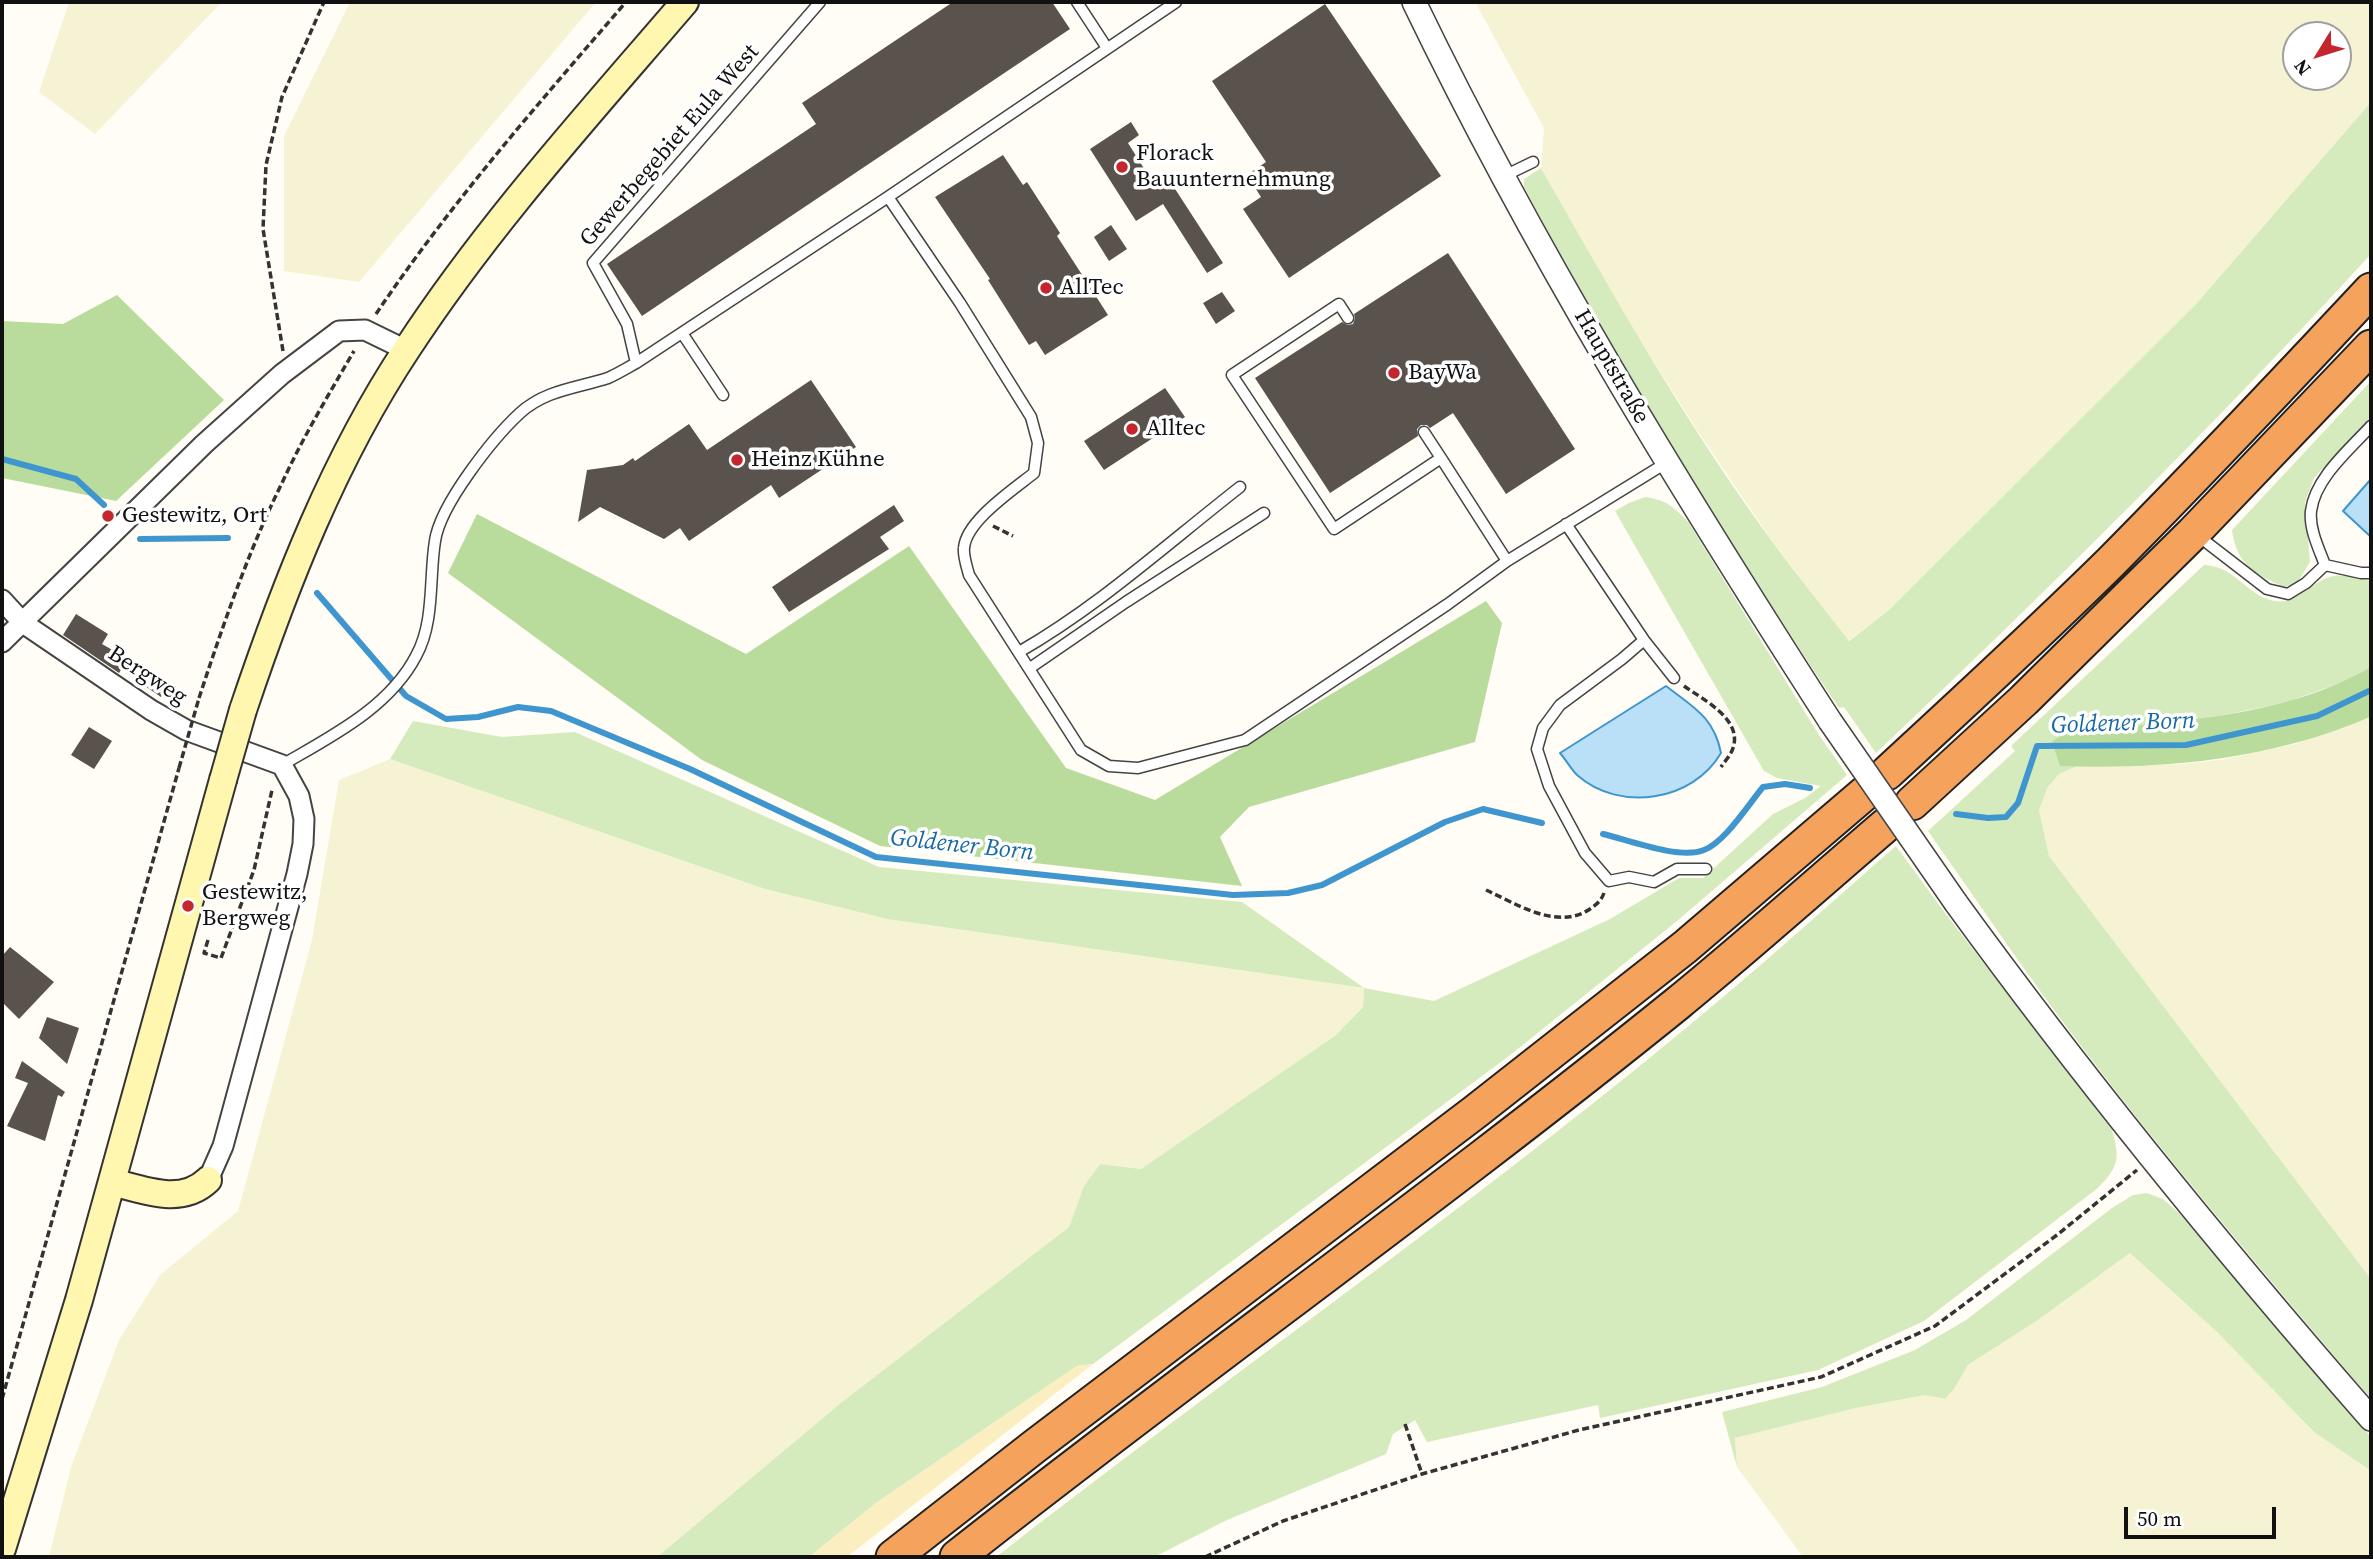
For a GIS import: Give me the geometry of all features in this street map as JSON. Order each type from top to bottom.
[{"type":"highway","points":[[893,1557],[1685,947],[1876,783],[1997,672],[2224,447],[2371,290]]},
{"type":"highway","points":[[1912,803],[2024,700],[2193,533],[2371,347]]},
{"type":"highway","points":[[957,1557],[1679,1002],[1886,825]]},
{"type":"main road","points":[[2,1549],[79,1300],[243,710],[296,563],[360,428],[406,350],[481,246],[566,141],[685,2]]},
{"type":"main road","points":[[112,1182],[162,1194],[186,1194],[198,1189],[208,1180]]},
{"type":"street","name":"Hauptstraße","points":[[1414,2],[1569,295],[1667,463],[1830,721],[2012,980],[2152,1158],[2371,1419]]},
{"type":"street","points":[[2,642],[204,444],[282,374],[339,331],[365,330],[406,350]]},
{"type":"street","name":"Bergweg","points":[[2,600],[23,623],[151,710],[190,734],[277,774]]},
{"type":"street","points":[[208,1180],[223,1146],[303,844],[304,819],[299,796],[277,774]]},
{"type":"lane","name":"Gewerbegebiet Eula West","points":[[636,363],[627,324],[593,263],[820,2]]},
{"type":"lane","points":[[1077,2],[1107,48]]},
{"type":"lane","points":[[277,774],[346,727],[402,679],[418,654],[426,629],[435,538],[444,513],[483,455],[520,413],[538,400],[563,389],[609,377],[636,363],[1176,2]]},
{"type":"lane","points":[[1504,176],[1533,162]]},
{"type":"lane","points":[[888,197],[960,303],[1031,417],[1038,443],[1034,473],[969,531],[963,549],[969,575],[1081,750],[1109,766],[1138,768],[1245,740],[1448,604],[1507,561],[1667,463]]},
{"type":"lane","points":[[1348,318],[1339,304],[1232,376],[1334,529],[1441,458]]},
{"type":"lane","points":[[682,332],[723,395]]},
{"type":"lane","points":[[2325,565],[2315,537],[2311,513],[2317,490],[2371,426]]},
{"type":"lane","points":[[1424,432],[1507,561]]},
{"type":"lane","points":[[1019,652],[1109,593],[1240,487]]},
{"type":"lane","points":[[1030,668],[1264,513]]},
{"type":"lane","points":[[1566,524],[1644,640],[1674,678]]},
{"type":"lane","points":[[2193,533],[2267,589],[2288,594],[2306,583],[2325,565]]},
{"type":"lane","points":[[2325,565],[2371,573]]},
{"type":"lane","points":[[1644,640],[1560,705],[1544,728],[1537,748],[1549,786],[1585,853],[1609,881],[1629,877],[1654,882],[1677,869],[1706,869]]},
{"type":"path","points":[[282,374],[284,351],[263,229],[266,165],[282,97],[324,2]]},
{"type":"path","points":[[2,1399],[200,698],[238,587],[281,485],[308,430],[365,330],[410,264],[451,210],[626,2]]},
{"type":"path","points":[[981,520],[1013,536]]},
{"type":"path","points":[[1674,678],[1727,718],[1735,740],[1721,767]]},
{"type":"path","points":[[208,940],[204,953],[221,958],[254,870],[277,774]]},
{"type":"path","points":[[1486,890],[1546,916],[1565,918],[1586,912],[1601,901],[1609,881]]},
{"type":"path","points":[[1205,1557],[1283,1521],[1422,1474],[1579,1430],[1821,1377],[1935,1326],[2024,1260],[2152,1158]]},
{"type":"path","points":[[1405,1424],[1422,1474]]},
{"type":"shaded area","points":[[69,2],[222,2],[95,134],[39,92]]},
{"type":"shaded area","points":[[350,2],[596,2],[359,282],[284,271],[284,136]]},
{"type":"shaded area","points":[[1475,2],[2371,2],[2371,102],[2197,303],[1889,610],[1848,641],[1770,538],[1697,430],[1623,313],[1541,168],[1544,128]]},
{"type":"shaded area","points":[[2371,716],[2371,1279],[2049,856],[2039,810],[2048,787],[2059,774],[2078,766],[2182,764],[2220,760],[2295,744]]},
{"type":"shaded area","points":[[390,759],[765,889],[887,919],[1364,988],[1363,1007],[1336,1035],[1141,1169],[1100,1164],[1084,1186],[1069,1227],[842,1402],[657,1557],[49,1557],[71,1467],[119,1340],[160,1275],[238,1211],[312,940],[339,780]]},
{"type":"shaded area","points":[[2130,1253],[2217,1332],[2314,1432],[2371,1471],[2371,1557],[1803,1557],[1737,1467],[1735,1438],[1856,1408],[1925,1395],[1945,1399],[1968,1365],[2038,1320]]},
{"type":"green space","points":[[2371,102],[2371,254],[2128,508],[1876,753],[1844,707],[1839,708],[1715,516],[1598,321],[1524,187],[1524,179],[1541,168],[1679,404],[1771,540],[1849,641],[1889,610],[2197,303]]},
{"type":"green space","points":[[117,295],[224,400],[116,501],[2,478],[2,321],[63,324]]},
{"type":"green space","points":[[2371,381],[2371,417],[2314,478],[2305,502],[2310,562],[2297,583],[2284,587],[2256,572],[2243,560],[2234,542],[2232,530]]},
{"type":"green space","points":[[1645,497],[1670,505],[1689,523],[1817,732],[1847,775],[1677,921],[1509,1056],[1093,1364],[1077,1366],[876,1503],[809,1557],[657,1557],[842,1402],[1069,1227],[1084,1186],[1100,1164],[1141,1169],[1336,1035],[1363,1007],[1364,988],[1434,1001],[1610,919],[1679,878],[1703,878],[1773,814],[1805,798],[1821,786],[1777,778],[1764,771],[1615,511]]},
{"type":"green space","points":[[477,514],[746,654],[909,546],[1066,768],[1155,800],[1486,601],[1502,623],[1475,742],[1249,807],[1220,837],[1242,886],[880,846],[702,760],[448,573]]},
{"type":"green space","points":[[2204,565],[2225,570],[2257,594],[2275,601],[2299,596],[2326,578],[2334,576],[2371,581],[2371,667],[2346,681],[2284,703],[2224,715],[2060,765],[2078,766],[2059,774],[2048,787],[2039,810],[2049,856],[2371,1279],[2371,1399],[2122,1099],[2043,995],[1928,831],[2015,751],[2011,746]]},
{"type":"green space","points":[[2371,667],[2371,716],[2331,732],[2265,750],[2231,757],[2163,764],[2060,766],[2052,742],[2064,733],[2182,721],[2261,708],[2336,685]]},
{"type":"green space","points":[[413,721],[502,737],[575,732],[879,867],[1242,902],[1364,988],[887,919],[765,889],[390,759]]},
{"type":"green space","points":[[1896,846],[2112,1130],[2116,1162],[2098,1188],[1924,1321],[1818,1370],[1600,1418],[1598,1405],[1427,1442],[1415,1420],[1393,1434],[1386,1454],[1227,1520],[1154,1557],[996,1557],[1591,1105],[1730,991]]},
{"type":"green space","points":[[2147,1193],[2163,1199],[2180,1214],[2371,1437],[2371,1471],[2314,1432],[2217,1332],[2130,1253],[2038,1320],[1968,1365],[1945,1399],[1925,1395],[1856,1408],[1735,1438],[1737,1467],[1722,1412],[1822,1387],[1915,1350],[1966,1320],[2112,1208],[2133,1195]]},
{"type":"sand","points":[[1093,1364],[847,1557],[809,1557],[876,1503],[1077,1366]]},
{"type":"water","points":[[2371,479],[2371,537],[2343,511]]},
{"type":"water","points":[[1666,686],[1701,714],[1713,730],[1721,753],[1709,769],[1693,782],[1674,791],[1655,796],[1634,797],[1594,787],[1577,775],[1560,753]]},
{"type":"building","points":[[953,2],[1052,2],[1070,29],[642,316],[607,264],[816,124],[802,103]]},
{"type":"building","points":[[1325,4],[1441,176],[1289,278],[1243,209],[1261,197],[1247,175],[1266,162],[1212,81]]},
{"type":"building","points":[[1131,122],[1139,135],[1128,143],[1155,186],[1168,178],[1223,263],[1207,273],[1163,204],[1136,221],[1090,149]]},
{"type":"building","points":[[1003,155],[1023,185],[1027,182],[1060,233],[1057,236],[1108,315],[1045,355],[1036,341],[1029,345],[988,280],[990,279],[935,197]]},
{"type":"building","points":[[1111,225],[1127,249],[1109,261],[1094,237]]},
{"type":"building","name":"BayWa","points":[[1448,253],[1575,449],[1506,494],[1453,413],[1430,428],[1421,425],[1417,429],[1418,436],[1330,493],[1255,378],[1342,322],[1353,324],[1354,314]]},
{"type":"building","points":[[1222,292],[1235,311],[1216,324],[1203,303]]},
{"type":"building","name":"Heinz Kühne","points":[[811,380],[856,447],[779,498],[771,485],[689,541],[680,528],[664,539],[600,507],[578,522],[587,470],[623,465],[633,458],[635,461],[689,424],[707,450]]},
{"type":"building","name":"Alltec","points":[[1165,388],[1185,417],[1104,470],[1084,441]]},
{"type":"building","points":[[894,505],[904,521],[880,537],[889,549],[789,612],[772,587]]},
{"type":"building","points":[[76,614],[108,634],[102,644],[128,659],[119,673],[63,635]]},
{"type":"building","points":[[142,663],[170,682],[161,697],[132,677]]},
{"type":"building","points":[[89,727],[112,741],[94,769],[71,755]]},
{"type":"building","points":[[10,947],[54,982],[19,1019],[2,1002],[2,956]]},
{"type":"building","points":[[47,1017],[79,1028],[67,1064],[39,1038]]},
{"type":"building","points":[[22,1061],[65,1092],[62,1097],[58,1095],[45,1141],[7,1126],[28,1083],[15,1078]]},
{"type":"waterway","name":"Goldener Born","points":[[2,459],[76,479],[104,505]]},
{"type":"waterway","name":"Goldener Born","points":[[140,539],[228,538]]},
{"type":"waterway","name":"Goldener Born","points":[[317,593],[406,696],[446,719],[478,717],[518,707],[551,711],[690,769],[876,857],[1233,895],[1288,893],[1322,885],[1445,822],[1483,809],[1542,823]]},
{"type":"waterway","name":"Goldener Born","points":[[1956,814],[2006,817],[2018,803],[2037,746],[2186,745],[2317,716],[2371,690]]},
{"type":"waterway","name":"Goldener Born","points":[[1603,834],[1668,851],[1682,853],[1704,850],[1712,846],[1736,822],[1763,787],[1785,784],[1810,788]]},
{"type":"place","name":"Florack Bauunternehmung","points":[[1122,167]]},
{"type":"place","name":"AllTec","points":[[1046,288]]},
{"type":"place","name":"BayWa","points":[[1394,373]]},
{"type":"place","name":"Alltec","points":[[1132,429]]},
{"type":"place","name":"Heinz Kühne","points":[[737,460]]},
{"type":"place","name":"Gestewitz, Ort","points":[[108,516]]},
{"type":"place","name":"Gestewitz, Bergweg","points":[[188,906]]}]
